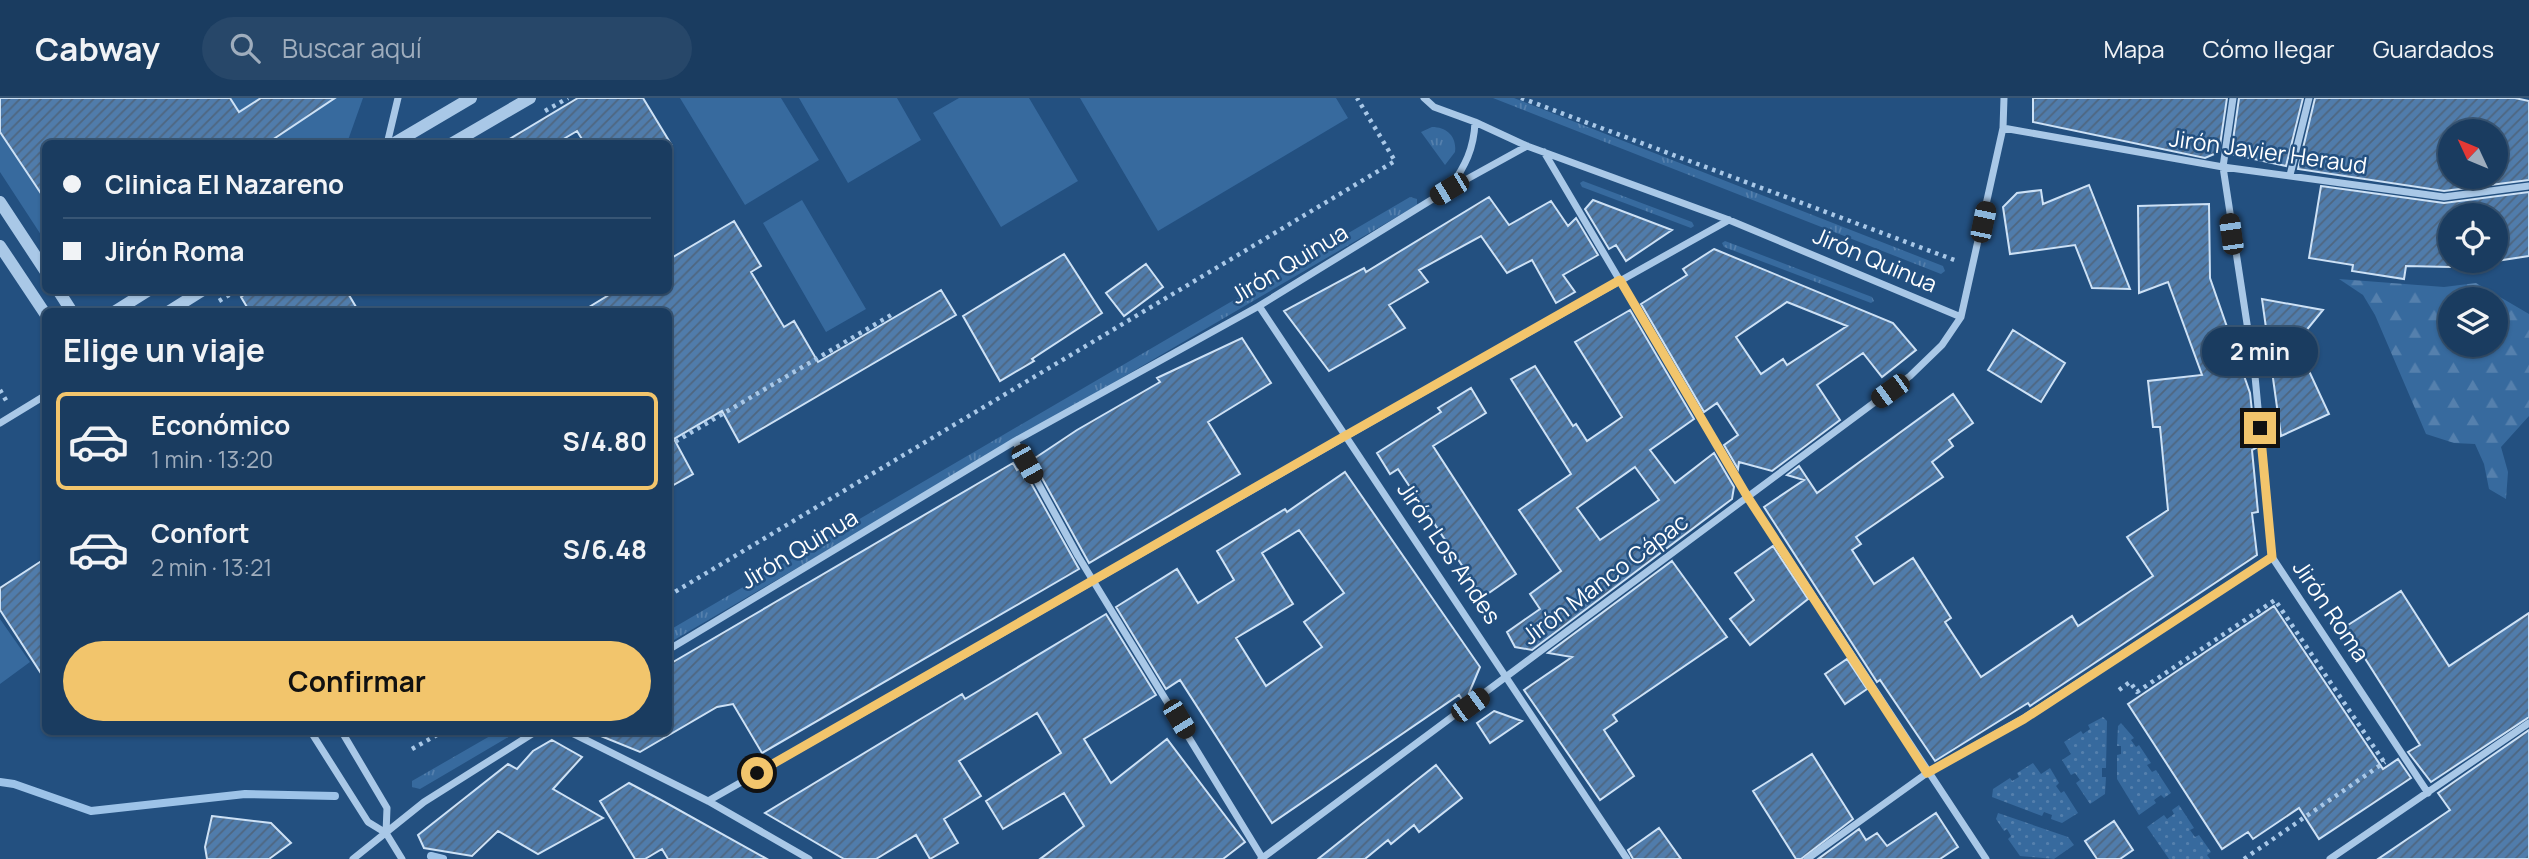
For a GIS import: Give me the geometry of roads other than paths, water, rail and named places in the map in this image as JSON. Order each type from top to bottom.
[{"type":"street","points":[[388,140],[398,98]]},
{"type":"street","points":[[400,140],[471,98]]},
{"type":"street","points":[[458,140],[530,98]]},
{"type":"street","points":[[1424,98],[1434,107],[1527,146]]},
{"type":"street","name":"Jirón Manco Cápac","points":[[1262,859],[1910,376],[1942,345],[1961,317],[1974,269],[2003,128],[2004,98]]},
{"type":"street","name":"Jirón Roma","points":[[2233,98],[2222,167],[2255,376],[2272,557],[2428,793]]},
{"type":"street","points":[[2290,176],[2309,98]]},
{"type":"street","points":[[1449,189],[1467,164],[1475,122]]},
{"type":"street","name":"Jirón Javier Heraud","points":[[2003,128],[2222,167],[2444,197],[2529,187]]},
{"type":"street","name":"Jirón Quinua","points":[[672,648],[1015,441],[1259,306],[1449,189],[1527,146],[1729,220],[1961,317]]},
{"type":"street","points":[[1544,152],[1747,496],[1986,859]]},
{"type":"street","points":[[0,202],[42,266]]},
{"type":"street","points":[[708,801],[1096,581],[1346,433],[1729,220]]},
{"type":"street","points":[[0,246],[42,309]]},
{"type":"street","points":[[120,308],[143,294]]},
{"type":"street","points":[[174,308],[196,294]]},
{"type":"street","name":"Jirón Los Andes","points":[[1259,306],[1627,859]]},
{"type":"street","points":[[0,423],[42,397]]},
{"type":"street","points":[[1015,441],[1262,859]]},
{"type":"street","points":[[1807,859],[1927,773],[2024,719],[2272,557]]},
{"type":"street","points":[[2330,859],[2340,856],[2529,723]]},
{"type":"street","points":[[313,735],[368,822],[386,833],[402,859]]},
{"type":"street","points":[[344,735],[387,808],[386,833]]},
{"type":"street","points":[[353,859],[424,803],[530,735]]},
{"type":"street","points":[[576,735],[708,801],[809,859]]},
{"type":"waterway","points":[[0,782],[14,784],[91,811],[245,794],[335,796]]},
{"type":"waterway","points":[[431,856],[443,859]]}]
